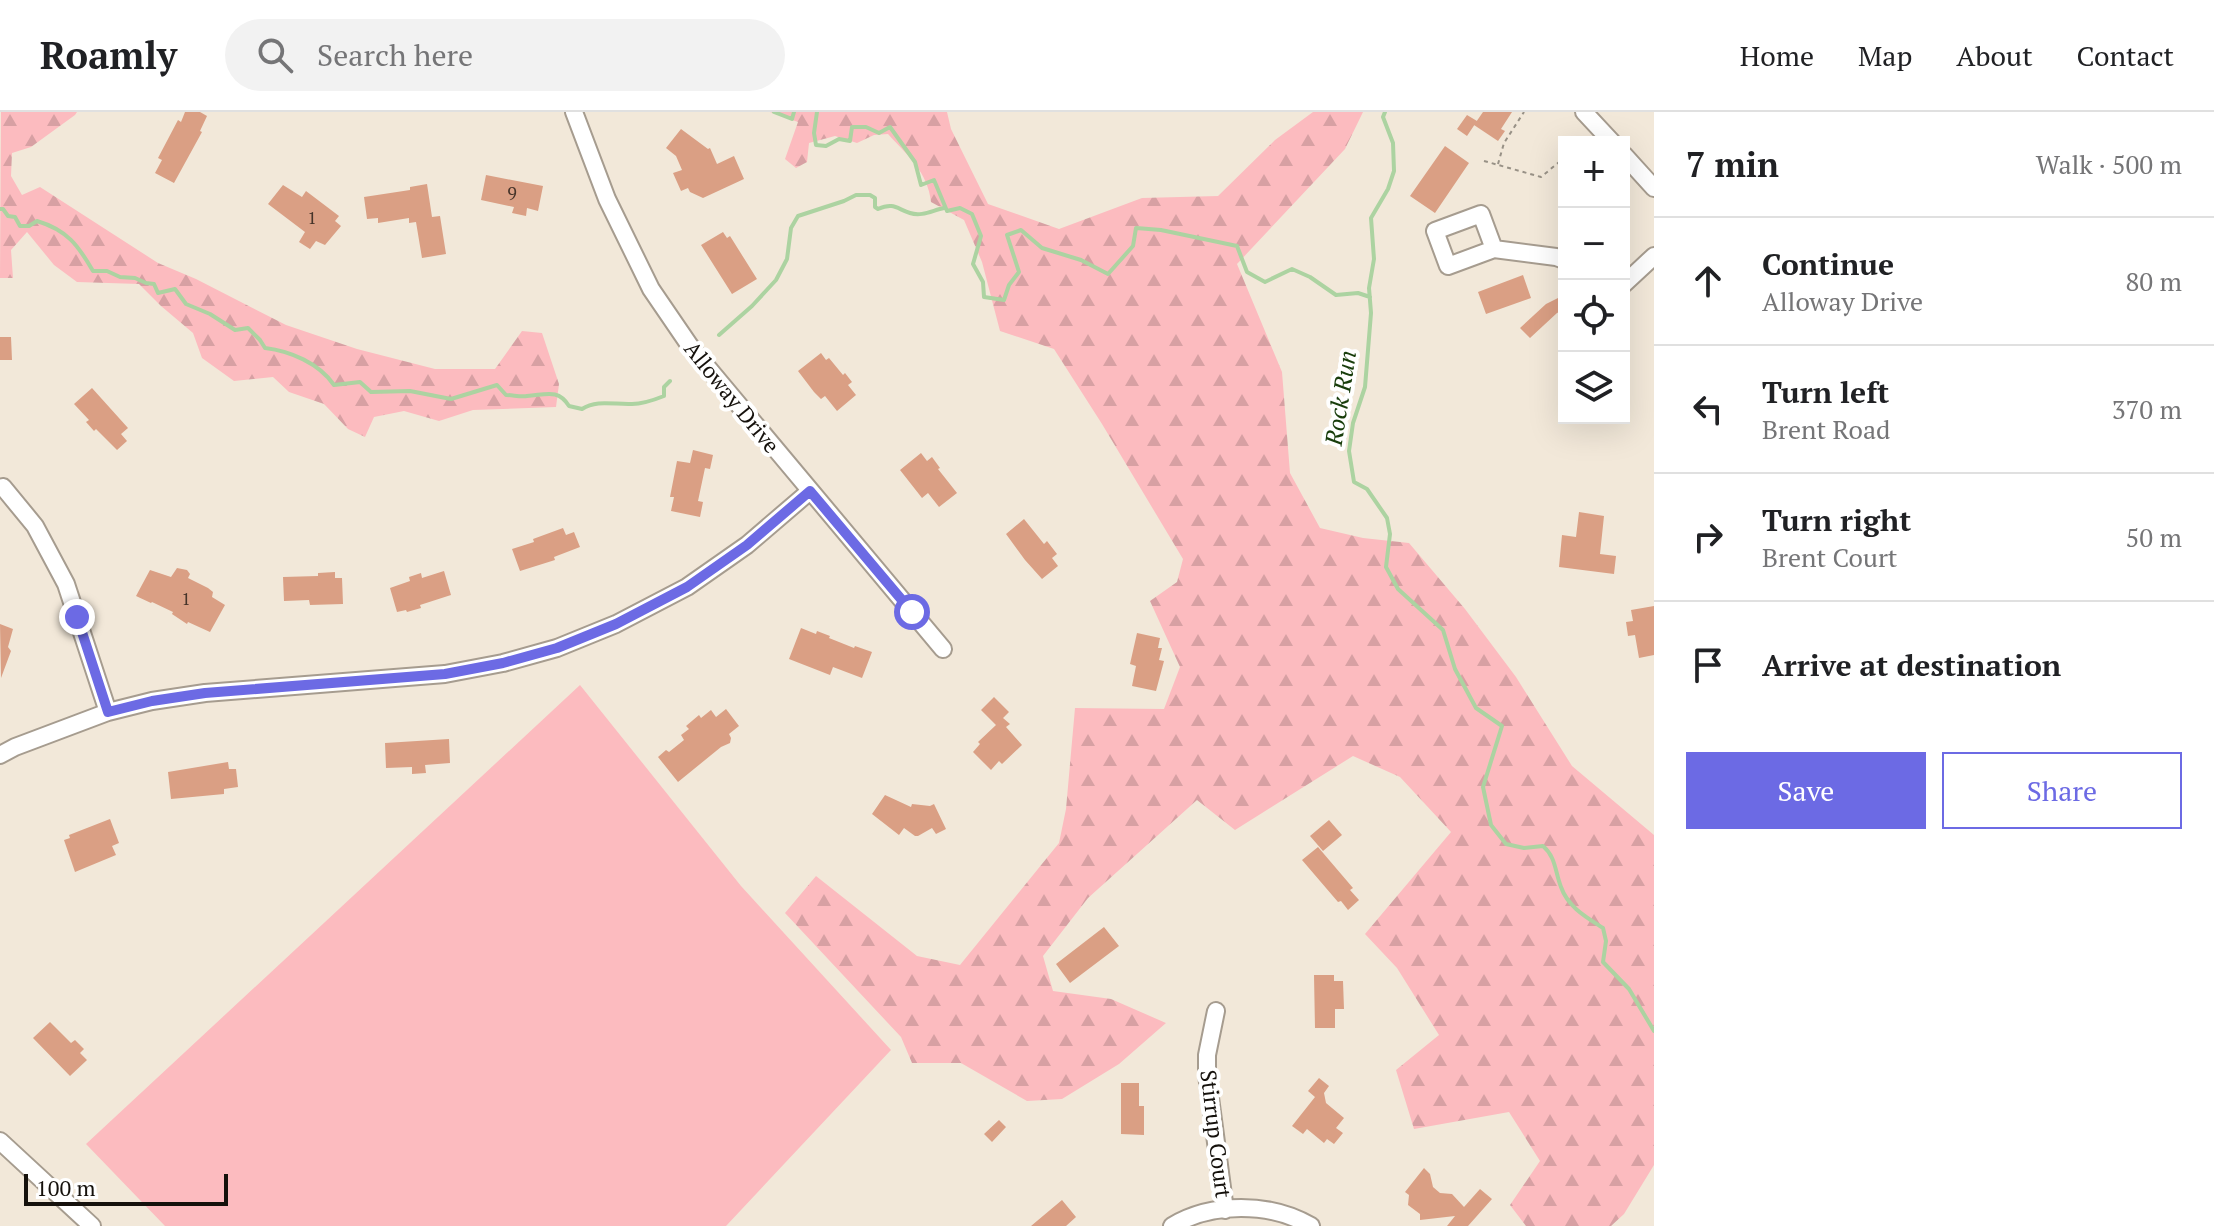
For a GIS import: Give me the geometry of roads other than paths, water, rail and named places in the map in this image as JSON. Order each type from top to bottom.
[{"type":"street","name":"Alloway Drive","points":[[574,112],[607,199],[651,289],[692,349],[943,649]]},
{"type":"street","points":[[1584,112],[1606,136]]},
{"type":"street","points":[[1630,162],[1654,188]]},
{"type":"street","points":[[1494,249],[1558,258]]},
{"type":"street","points":[[1628,280],[1654,256]]},
{"type":"street","points":[[3,487],[35,526],[66,584],[108,712]]},
{"type":"street","points":[[0,755],[108,712],[152,701],[205,693],[445,674],[503,663],[557,648],[616,624],[687,587],[747,545],[810,491]]},
{"type":"street","name":"Stirrup Court","points":[[1216,1011],[1207,1055],[1207,1075],[1225,1210]]},
{"type":"street","points":[[0,1141],[92,1226]]},
{"type":"street","points":[[1172,1226],[1186,1217],[1244,1206],[1272,1210],[1311,1226]]},
{"type":"waterway","points":[[774,112],[792,119],[794,112]]},
{"type":"waterway","points":[[817,112],[816,145],[826,146],[839,139],[850,141],[852,127],[866,127],[879,133],[890,127],[915,162],[921,185],[934,180],[947,211],[960,208],[972,214],[981,236],[973,264],[983,282],[984,297],[1004,300],[1009,285],[1019,272],[1007,235],[1021,230],[1042,248],[1081,260],[1108,274],[1133,246],[1136,228],[1161,230],[1237,246],[1247,272],[1265,282],[1292,269],[1336,295],[1358,293],[1370,297]]},
{"type":"waterway","name":"Rock Run","points":[[1385,112],[1383,117],[1393,143],[1394,171],[1388,189],[1371,218],[1374,259],[1369,288],[1371,313],[1365,387],[1353,423],[1349,451],[1354,482],[1367,489],[1387,518],[1390,534],[1386,567],[1398,589],[1443,630],[1455,669],[1476,708],[1502,726],[1483,787],[1491,825],[1506,844],[1524,848],[1543,846],[1547,850],[1568,900],[1603,928],[1606,941],[1603,962],[1629,989],[1654,1031]]},
{"type":"waterway","points":[[719,335],[776,280],[787,259],[791,228],[798,216],[856,195],[875,198],[878,209],[892,206],[919,214],[944,208]]},
{"type":"waterway","points":[[0,209],[8,216],[15,217],[20,226],[29,226],[37,221],[64,234],[77,246],[93,271],[107,271],[154,284],[158,293],[175,289],[186,304],[210,314],[235,330],[248,328],[265,348],[303,359],[320,370],[334,385],[360,382],[371,392],[410,391],[451,399],[497,385],[506,395],[556,395],[569,406],[582,409],[600,403],[636,404],[652,400],[664,396],[664,387],[670,381]]}]
